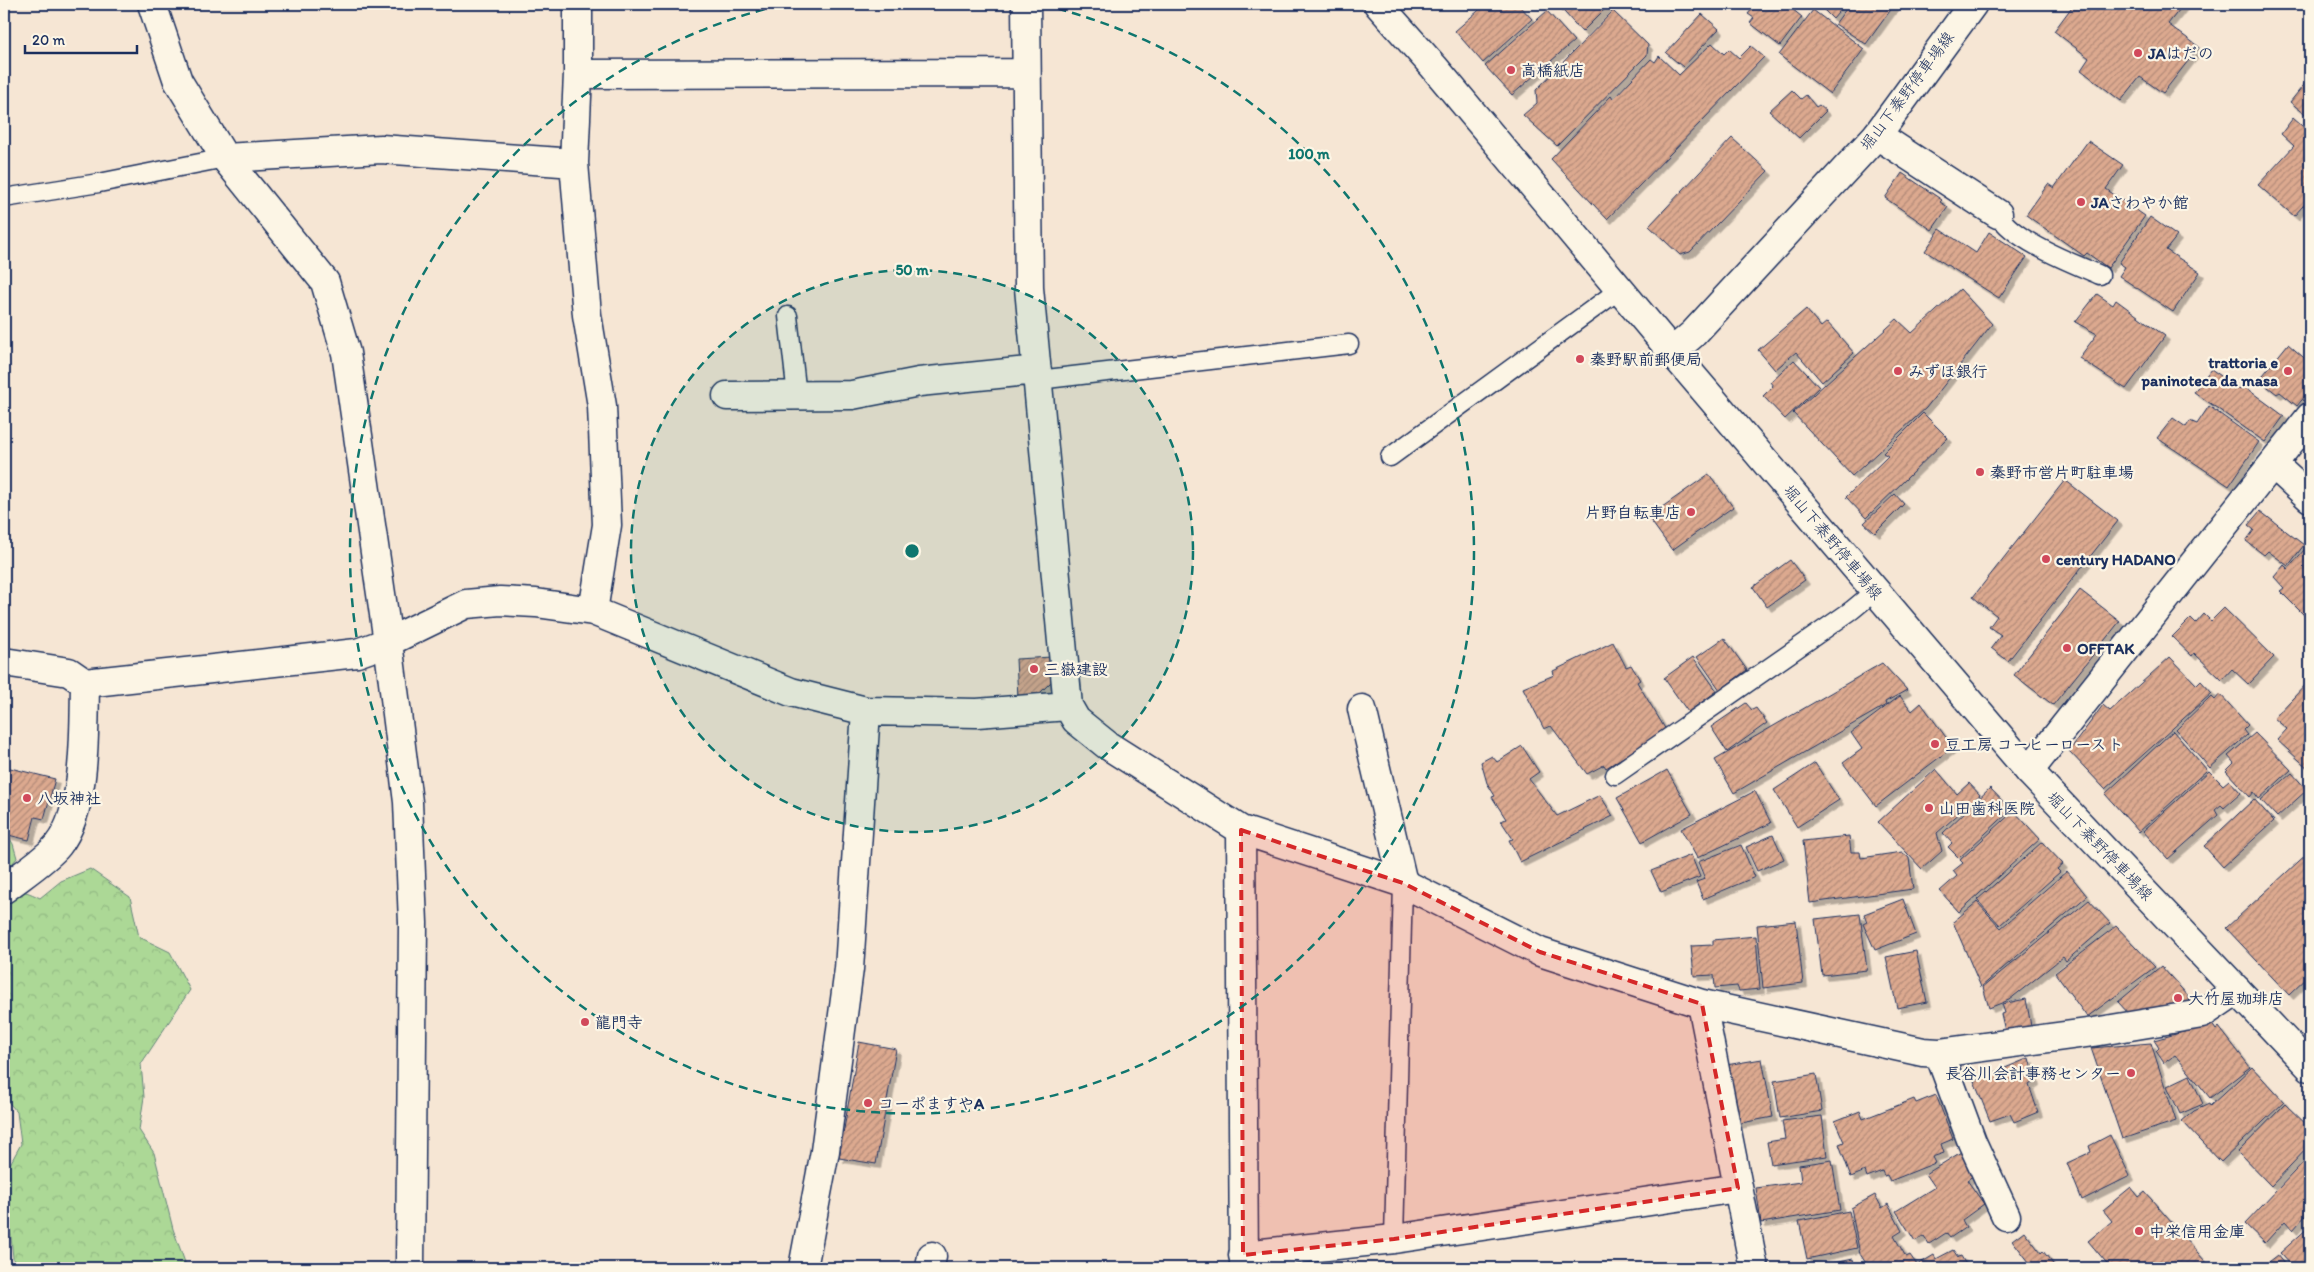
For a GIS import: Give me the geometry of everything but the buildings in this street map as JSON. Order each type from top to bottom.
[{"type":"street","points":[[152,4],[178,81],[225,158],[325,282],[346,354],[388,642],[408,802],[413,914],[410,1268]]},
{"type":"street","points":[[578,4],[578,74],[574,163],[587,315],[602,406],[607,525],[593,611]]},
{"type":"street","points":[[1026,4],[1030,288],[1068,706],[1076,720],[1107,745],[1241,830],[1403,883],[1540,952],[1702,1004],[1914,1050],[1939,1053],[2094,1032],[2202,1014],[2237,990]]},
{"type":"street","points":[[1378,4],[1434,67],[1672,352]]},
{"type":"street","name":"堀山下秦野停車場線","points":[[1973,4],[1877,135],[1693,334],[1672,352],[2029,771],[2310,1067]]},
{"type":"street","points":[[578,74],[1026,73]]},
{"type":"street","points":[[1877,135],[1998,214]]},
{"type":"street","points":[[225,158],[381,149],[574,163]]},
{"type":"street","points":[[727,396],[852,395],[918,382],[1037,375]]},
{"type":"street","points":[[2029,771],[2310,418]]},
{"type":"street","points":[[2274,465],[2310,498]]},
{"type":"street","points":[[4,662],[69,672],[85,683],[357,653],[388,642],[466,604],[500,601],[536,603],[593,611],[791,692],[866,711],[977,713],[1068,706]]},
{"type":"street","points":[[14,881],[58,846],[69,827],[81,780],[85,683]]},
{"type":"street","points":[[1362,710],[1403,883]]},
{"type":"street","points":[[803,1268],[825,1151],[849,969],[866,711]]},
{"type":"street","points":[[1241,830],[1244,1262],[1394,1238],[1738,1188]]},
{"type":"street","points":[[1702,1004],[1754,1268]]},
{"type":"street","points":[[1939,1053],[1972,1142],[2006,1216]]},
{"type":"lane","points":[[4,198],[99,183],[225,158]]},
{"type":"lane","points":[[1998,214],[2002,222],[2040,247],[2100,275]]},
{"type":"lane","points":[[1390,457],[1619,290]]},
{"type":"lane","points":[[788,316],[797,396]]},
{"type":"lane","points":[[1037,375],[1349,344]]},
{"type":"lane","points":[[1615,775],[1852,610],[1875,590]]},
{"type":"lane","points":[[1394,1238],[1403,883]]},
{"type":"highlighted area","points":[[1241,830],[1403,883],[1540,952],[1702,1004],[1738,1188],[1394,1239],[1243,1255]]},
{"type":"green space","points":[[4,828],[13,844],[17,858],[4,874]]},
{"type":"green space","points":[[90,869],[130,897],[139,937],[170,952],[190,990],[141,1064],[144,1097],[139,1130],[154,1153],[173,1229],[187,1268],[14,1268],[4,1191],[4,1175],[21,1144],[17,1112],[4,1097],[4,897],[13,892],[21,891],[40,898],[61,881]]},
{"type":"place","name":"JAはだの","points":[[2138,53]]},
{"type":"place","name":"高橋紙店","points":[[1511,70]]},
{"type":"place","name":"JAさわやか館","points":[[2081,202]]},
{"type":"place","name":"秦野駅前郵便局","points":[[1580,359]]},
{"type":"place","name":"みずほ銀行","points":[[1898,371]]},
{"type":"place","name":"trattoria e paninoteca da masa","points":[[2288,371]]},
{"type":"place","name":"秦野市営片町駐車場","points":[[1980,472]]},
{"type":"place","name":"片野自転車店","points":[[1691,512]]},
{"type":"place","name":"century HADANO","points":[[2046,559]]},
{"type":"place","name":"OFFTAK","points":[[2067,648]]},
{"type":"place","name":"三嶽建設","points":[[1034,669]]},
{"type":"place","name":"豆工房 コーヒーロースト","points":[[1935,744]]},
{"type":"place","name":"八坂神社","points":[[27,798]]},
{"type":"place","name":"山田歯科医院","points":[[1929,808]]},
{"type":"place","name":"大竹屋珈琲店","points":[[2178,998]]},
{"type":"place","name":"龍門寺","points":[[585,1022]]},
{"type":"place","name":"長谷川会計事務センター","points":[[2131,1073]]},
{"type":"place","name":"コーポますやA","points":[[868,1103]]},
{"type":"place","name":"中栄信用金庫","points":[[2139,1231]]}]
